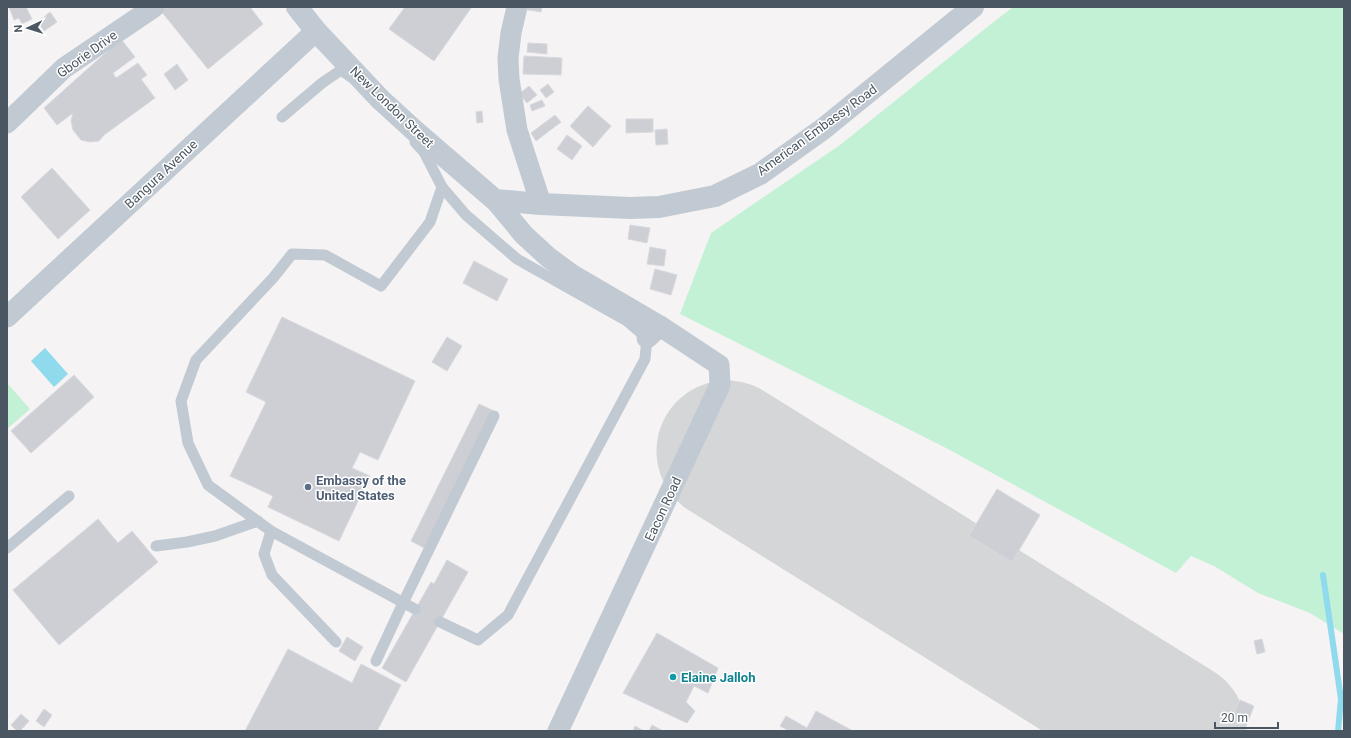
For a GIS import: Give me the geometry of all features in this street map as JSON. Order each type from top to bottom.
[{"type":"street","name":"Gborie Drive","points":[[7,123],[64,68],[154,7]]},
{"type":"street","name":"New London Street","points":[[297,7],[316,31],[380,99],[414,131],[495,200]]},
{"type":"street","points":[[517,7],[511,33],[508,58],[509,79],[517,130],[541,204]]},
{"type":"street","name":"American Embassy Road","points":[[495,200],[611,208],[659,207],[715,196],[760,174],[823,129],[973,7]]},
{"type":"street","name":"Bangura Avenue","points":[[7,317],[316,31]]},
{"type":"street","points":[[495,200],[524,235],[548,257],[653,332]]},
{"type":"street","name":"Eacon Road","points":[[558,731],[720,385],[719,365],[653,332]]},
{"type":"lane","points":[[282,117],[341,70],[373,93],[424,152],[442,187],[466,215],[517,259],[627,321],[653,332],[645,359],[508,615],[478,640],[440,622]]},
{"type":"lane","points":[[416,609],[271,531],[208,485],[188,443],[182,401],[196,360],[273,278],[292,254],[324,255],[381,286],[430,222],[442,187]]},
{"type":"lane","points":[[376,661],[494,416]]},
{"type":"lane","points":[[7,548],[69,496]]},
{"type":"lane","points":[[156,546],[215,536],[258,521]]},
{"type":"lane","points":[[271,531],[264,554],[272,575],[336,642]]},
{"type":"green space","points":[[1013,7],[1344,7],[1344,634],[1310,613],[1258,593],[1214,566],[1191,556],[1176,573],[948,449],[680,314],[711,233],[840,145]]},
{"type":"green space","points":[[7,383],[30,409],[7,429]]},
{"type":"water","points":[[45,348],[68,374],[54,387],[31,361]]},
{"type":"building","points":[[9,7],[26,7],[32,19],[22,24],[19,18],[14,20]]},
{"type":"building","points":[[167,7],[250,7],[263,24],[208,69],[161,11]]},
{"type":"building","points":[[405,7],[471,8],[434,61],[389,29]]},
{"type":"building","points":[[524,7],[542,7],[541,12],[523,9]]},
{"type":"building","points":[[50,12],[57,22],[44,31],[38,22]]},
{"type":"building","points":[[121,39],[135,57],[113,73],[116,78],[138,63],[147,75],[141,79],[155,98],[104,135],[99,141],[90,142],[81,140],[73,130],[71,121],[73,113],[57,125],[44,108]]},
{"type":"building","points":[[528,43],[547,44],[547,54],[527,52]]},
{"type":"building","points":[[524,56],[562,58],[561,75],[523,74]]},
{"type":"building","points":[[177,64],[188,80],[175,90],[164,74]]},
{"type":"building","points":[[548,84],[554,92],[546,98],[540,90]]},
{"type":"building","points":[[529,86],[537,95],[527,103],[519,94]]},
{"type":"building","points":[[542,100],[545,106],[532,111],[530,105]]},
{"type":"building","points":[[588,106],[611,126],[593,147],[570,126]]},
{"type":"building","points":[[482,111],[483,122],[477,123],[476,112]]},
{"type":"building","points":[[555,115],[561,122],[536,141],[531,133]]},
{"type":"building","points":[[626,119],[653,119],[653,132],[626,133]]},
{"type":"building","points":[[667,129],[668,144],[656,145],[655,130]]},
{"type":"building","points":[[567,135],[582,146],[572,160],[557,149]]},
{"type":"building","points":[[52,168],[90,210],[58,239],[21,197]]},
{"type":"building","points":[[630,225],[650,228],[647,243],[628,239]]},
{"type":"building","points":[[650,247],[666,250],[664,266],[647,264]]},
{"type":"building","points":[[474,261],[508,279],[497,301],[463,283]]},
{"type":"building","points":[[655,269],[677,275],[671,295],[650,289]]},
{"type":"building","points":[[282,317],[415,381],[378,460],[360,452],[352,468],[370,476],[339,541],[268,507],[273,496],[230,476],[266,402],[246,392]]},
{"type":"building","points":[[447,337],[462,346],[447,371],[432,362]]},
{"type":"building","points":[[74,375],[94,397],[31,453],[11,431]]},
{"type":"building","points":[[479,404],[494,411],[426,549],[411,541]]},
{"type":"building","points":[[997,489],[1040,515],[1012,562],[969,536]]},
{"type":"building","points":[[98,519],[118,543],[132,531],[158,562],[59,645],[13,590]]},
{"type":"building","points":[[447,560],[468,572],[406,682],[382,668],[431,582],[434,584]]},
{"type":"building","name":"Elaine Jalloh","points":[[657,633],[718,668],[708,693],[694,686],[686,702],[695,711],[687,723],[623,693]]},
{"type":"building","points":[[347,637],[363,647],[355,661],[339,651]]},
{"type":"building","points":[[1262,639],[1265,652],[1257,654],[1254,641]]},
{"type":"building","points":[[288,649],[352,683],[361,664],[401,685],[377,731],[245,731]]},
{"type":"building","points":[[1240,700],[1254,706],[1246,726],[1232,719]]},
{"type":"building","points":[[44,709],[52,715],[44,727],[36,721]]},
{"type":"building","points":[[816,711],[853,731],[789,731],[780,726],[786,716],[807,728]]},
{"type":"building","points":[[21,714],[29,721],[20,731],[17,731],[11,725]]},
{"type":"building","points":[[652,725],[663,731],[649,731]]},
{"type":"building","points":[[635,726],[644,731],[633,731]]},
{"type":"waterway","points":[[1323,575],[1341,699],[1338,731]]},
{"type":"runway","points":[[727,451],[1176,731]]},
{"type":"place","name":"Embassy of the United States","points":[[308,487]]},
{"type":"place","name":"Elaine Jalloh","points":[[673,677]]}]
